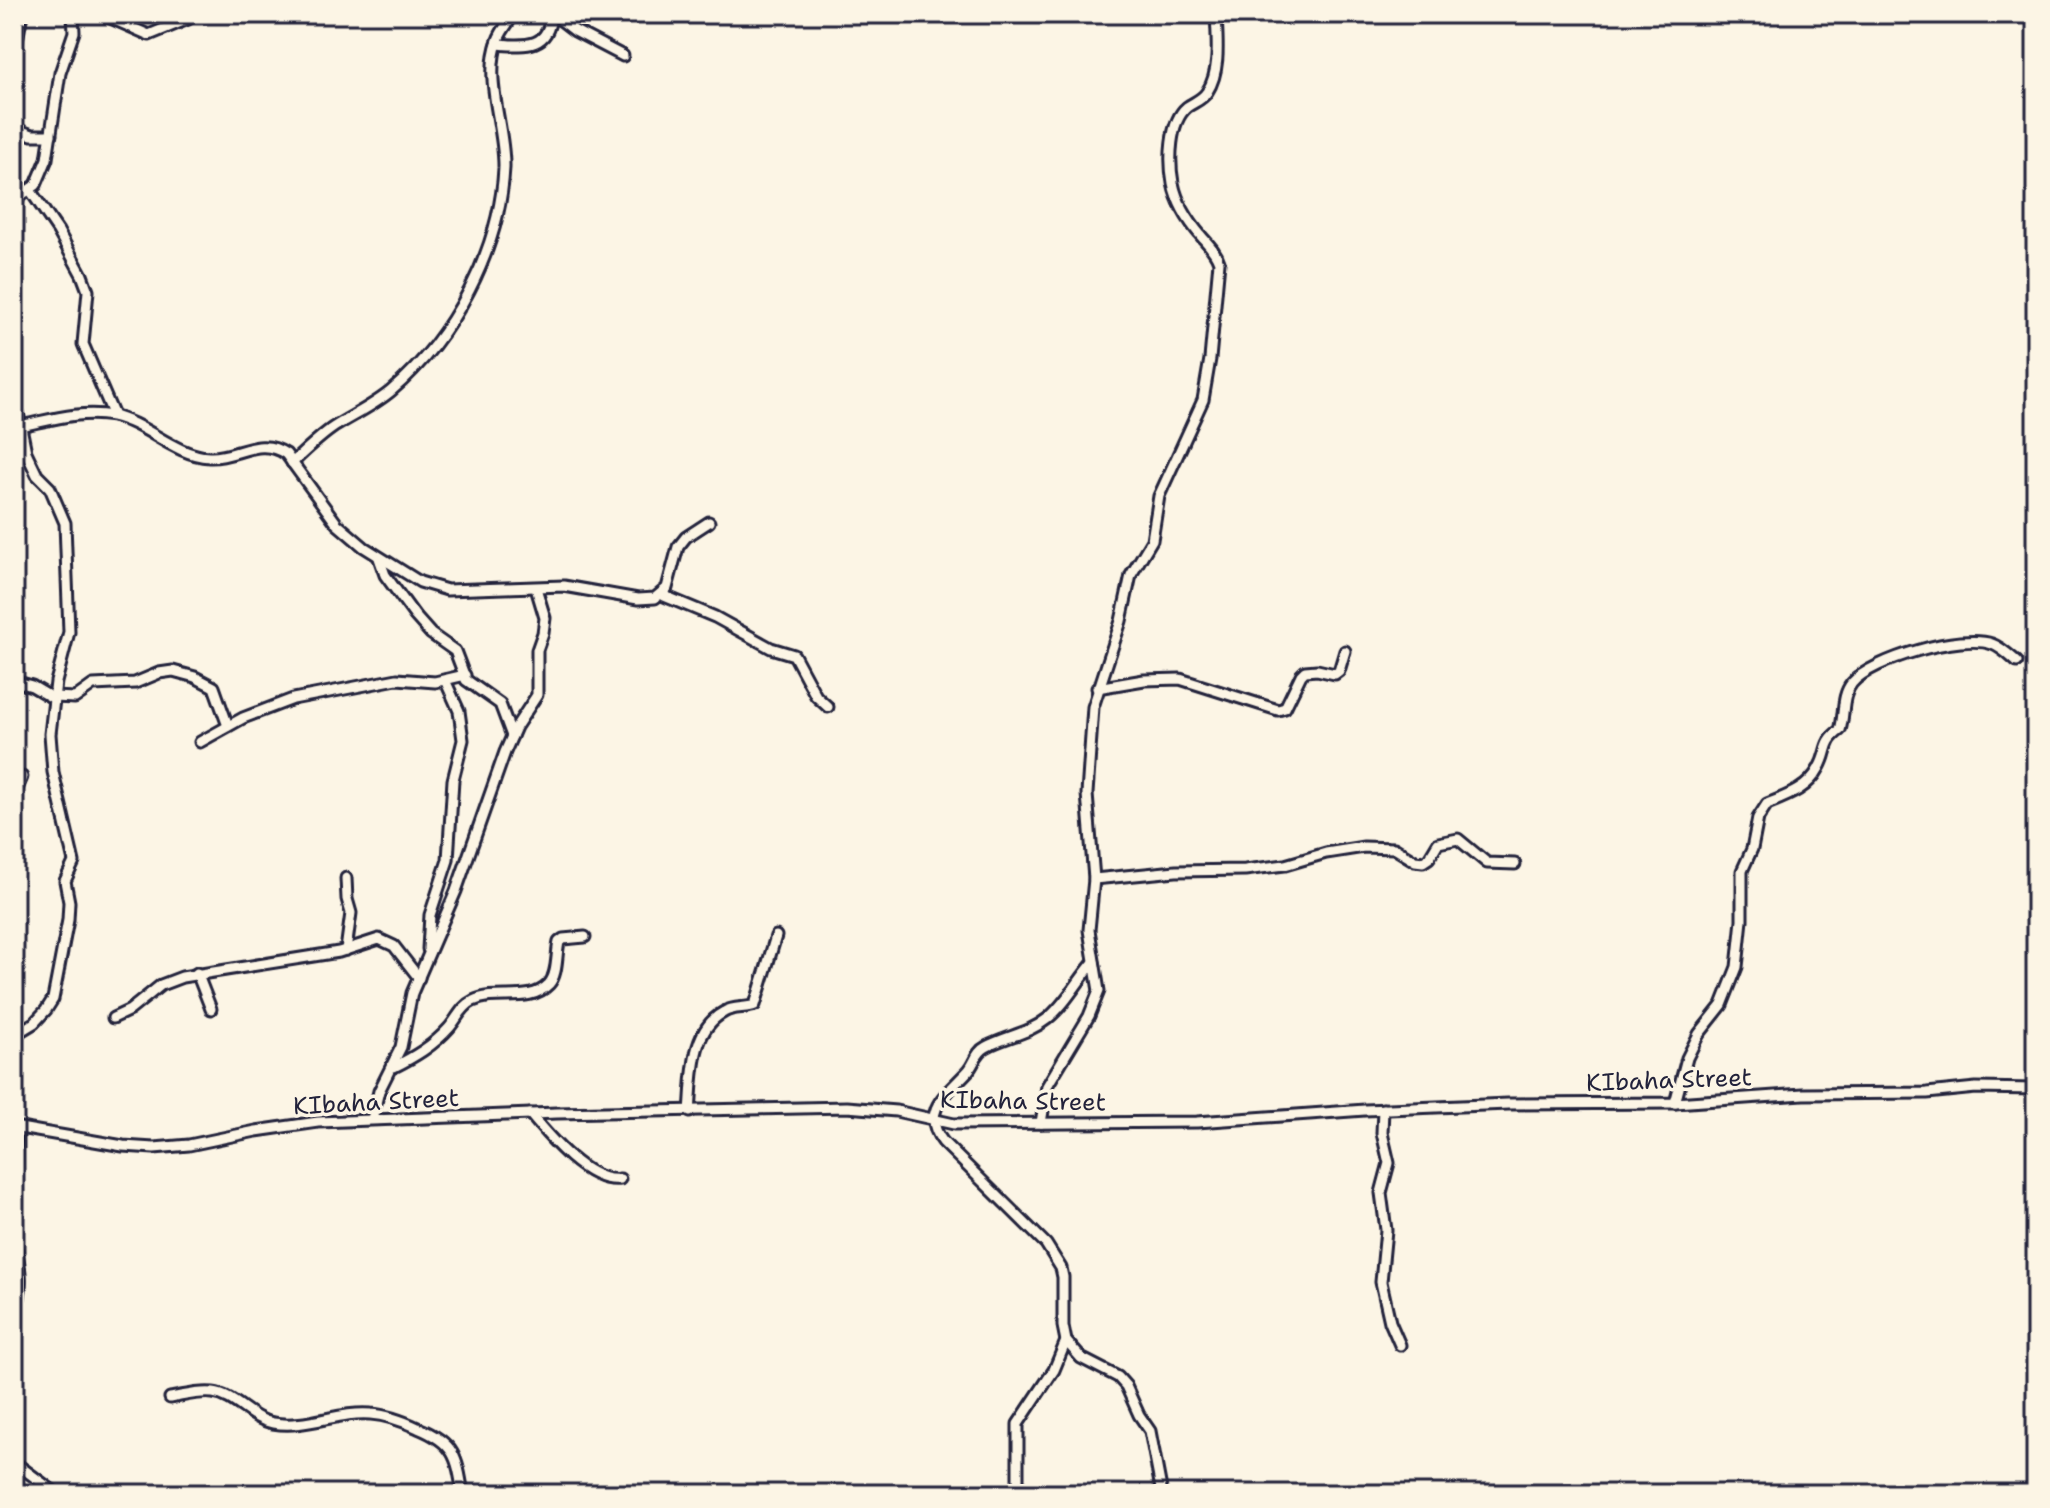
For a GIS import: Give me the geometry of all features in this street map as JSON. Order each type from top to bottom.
[{"type":"street","points":[[14,200],[30,190],[41,177],[60,73],[74,32],[73,14]]},
{"type":"street","points":[[101,14],[149,35],[193,14]]},
{"type":"street","points":[[292,463],[333,428],[361,413],[390,391],[418,365],[474,283],[494,229],[504,166],[493,72],[497,44],[514,14]]},
{"type":"street","points":[[497,44],[512,45],[544,38],[548,34],[552,14],[575,31],[623,56]]},
{"type":"street","points":[[1041,1123],[1047,1086],[1098,997],[1089,916],[1094,879],[1088,768],[1097,688],[1121,621],[1131,575],[1152,540],[1159,496],[1203,400],[1206,384],[1219,262],[1181,205],[1173,183],[1172,153],[1180,115],[1206,94],[1212,80],[1217,59],[1216,14]]},
{"type":"street","points":[[14,74],[19,16]]},
{"type":"street","points":[[14,128],[38,136],[51,135]]},
{"type":"street","points":[[30,190],[58,231],[88,291],[83,344],[114,416]]},
{"type":"street","points":[[14,393],[25,447],[37,475],[50,488],[65,523],[69,632],[54,698],[50,734],[51,758],[74,862],[65,881],[68,920],[53,999],[34,1023],[14,1035]]},
{"type":"street","points":[[20,426],[75,415],[114,416],[200,455],[218,456],[262,445],[277,448],[292,463],[337,524],[379,558],[430,587],[447,590],[564,586],[638,599],[655,598],[662,595],[671,576],[678,547],[686,537],[709,522]]},
{"type":"street","points":[[14,450],[25,447]]},
{"type":"street","points":[[379,558],[385,575],[415,616],[431,634],[455,651],[473,687],[500,704],[512,736]]},
{"type":"street","points":[[372,1119],[379,1091],[401,1047],[412,993],[456,891],[512,736],[531,707],[538,687],[537,650],[545,618],[536,588]]},
{"type":"street","points":[[662,595],[715,617],[771,648],[794,655],[816,696],[828,707]]},
{"type":"street","points":[[1675,1103],[1687,1058],[1699,1034],[1722,1005],[1737,967],[1742,920],[1742,871],[1752,849],[1758,818],[1767,804],[1788,798],[1818,770],[1827,740],[1840,730],[1845,694],[1850,685],[1871,667],[1944,645],[1967,642],[1992,644],[2017,662]]},
{"type":"street","points":[[1097,688],[1144,680],[1180,679],[1278,710],[1285,708],[1301,675],[1311,670],[1335,674],[1339,671],[1345,651]]},
{"type":"street","points":[[14,681],[32,686],[54,698],[75,698],[93,685],[135,683],[173,671],[195,677],[214,687],[228,726]]},
{"type":"street","points":[[200,742],[255,712],[293,699],[397,679],[425,682],[465,675]]},
{"type":"street","points":[[428,952],[430,915],[448,860],[453,780],[463,740],[461,718],[445,680]]},
{"type":"street","points":[[14,796],[22,777]]},
{"type":"street","points":[[1094,879],[1176,871],[1245,870],[1285,865],[1326,853],[1364,847],[1394,848],[1415,861],[1423,862],[1438,843],[1458,839],[1487,863],[1515,864]]},
{"type":"street","points":[[346,878],[351,913],[346,950]]},
{"type":"street","points":[[690,1112],[702,1035],[726,1010],[755,1005],[776,936]]},
{"type":"street","points":[[392,1068],[421,1053],[437,1040],[466,1005],[475,999],[500,995],[516,997],[547,986],[553,978],[559,942],[585,937]]},
{"type":"street","points":[[113,1018],[130,1010],[161,985],[197,973],[346,950],[372,940],[387,941],[394,946],[419,978]]},
{"type":"street","points":[[1094,962],[1048,1019],[1019,1036],[981,1049],[970,1068],[942,1099],[933,1120],[943,1142],[1046,1244],[1055,1257],[1065,1286],[1063,1326],[1066,1341],[1081,1358],[1118,1377],[1126,1386],[1150,1431],[1162,1494]]},
{"type":"street","points":[[197,973],[211,1009]]},
{"type":"street","name":"KIbaha Street","points":[[15,1127],[123,1146],[154,1148],[189,1145],[279,1127],[372,1119],[530,1114],[847,1107],[896,1111],[954,1124],[1197,1122],[1383,1109],[1550,1103],[1675,1103],[1803,1094],[2036,1089]]},
{"type":"street","points":[[1383,1109],[1382,1133],[1389,1163],[1381,1193],[1386,1230],[1381,1282],[1390,1322],[1400,1345]]},
{"type":"street","points":[[530,1114],[579,1163],[606,1180],[620,1179]]},
{"type":"street","points":[[14,1206],[15,1127]]},
{"type":"street","points":[[14,1236],[22,1269],[14,1321]]},
{"type":"street","points":[[1018,1494],[1018,1424],[1054,1370],[1066,1341]]},
{"type":"street","points":[[170,1398],[212,1393],[231,1400],[262,1420],[282,1424],[363,1414],[401,1421],[431,1433],[450,1446],[457,1462],[463,1494]]},
{"type":"street","points":[[14,1462],[57,1494]]}]
